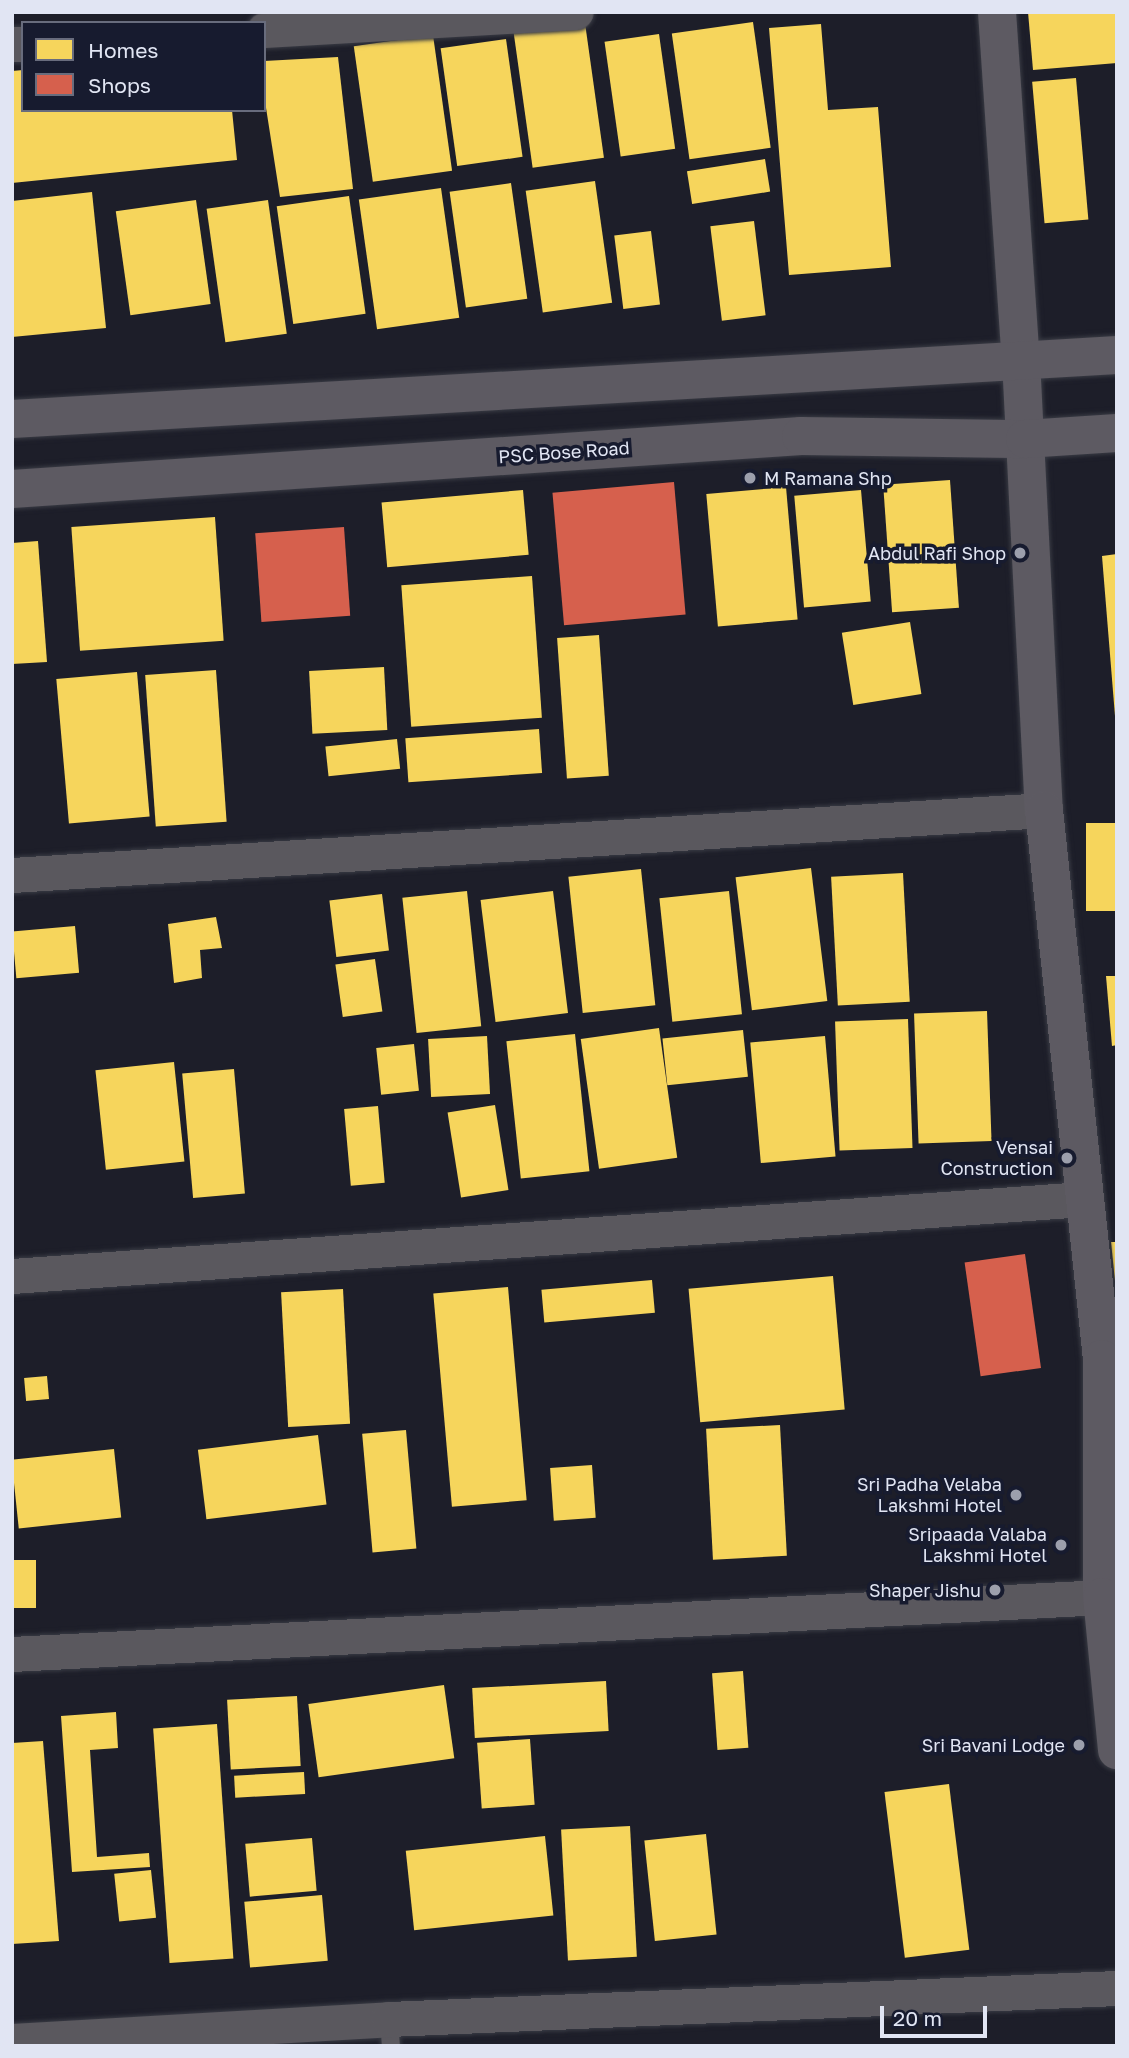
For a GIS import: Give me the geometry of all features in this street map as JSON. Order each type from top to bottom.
[{"type":"street","points":[[266,30],[575,12]]},
{"type":"street","points":[[997,12],[1021,360],[1044,810],[1084,1199],[1109,1358],[1102,1598],[1114,1686],[1117,1750]]},
{"type":"street","points":[[12,419],[1117,355]]},
{"type":"street","name":"PSC Bose Road","points":[[12,489],[801,436],[1025,439],[1117,433]]},
{"type":"street","points":[[12,875],[1044,810]]},
{"type":"street","points":[[12,1276],[1084,1199]]},
{"type":"street","points":[[12,1654],[1102,1598]]},
{"type":"street","points":[[12,2041],[390,2032],[1117,1988]]},
{"type":"building: Homes","points":[[1028,12],[1117,12],[1117,63],[1033,70]]},
{"type":"building: Homes","points":[[753,22],[771,148],[689,159],[672,33]]},
{"type":"building: Homes","points":[[585,23],[604,158],[533,168],[514,33]]},
{"type":"building: Homes","points":[[821,24],[828,110],[878,107],[891,267],[789,275],[769,28]]},
{"type":"building: Homes","points":[[659,34],[675,149],[621,157],[605,42]]},
{"type":"building: Homes","points":[[433,35],[452,171],[373,182],[354,46]]},
{"type":"building: Homes","points":[[506,39],[523,157],[457,166],[441,48]]},
{"type":"building: Homes","points":[[338,57],[353,189],[280,197],[266,108],[266,61]]},
{"type":"building: Homes","points":[[21,70],[21,112],[232,112],[237,160],[12,183],[12,71]]},
{"type":"building: Homes","points":[[1076,78],[1088,219],[1045,223],[1032,82]]},
{"type":"building: Homes","points":[[765,159],[770,192],[692,204],[687,171]]},
{"type":"building: Homes","points":[[595,181],[612,303],[543,313],[526,191]]},
{"type":"building: Homes","points":[[511,183],[527,299],[466,307],[450,192]]},
{"type":"building: Homes","points":[[441,188],[459,318],[377,329],[359,200]]},
{"type":"building: Homes","points":[[92,192],[106,328],[12,337],[12,201]]},
{"type":"building: Homes","points":[[349,196],[366,314],[293,324],[277,206]]},
{"type":"building: Homes","points":[[196,200],[211,304],[130,315],[116,211]]},
{"type":"building: Homes","points":[[268,200],[287,334],[225,342],[207,209]]},
{"type":"building: Homes","points":[[754,221],[766,315],[722,321],[710,226]]},
{"type":"building: Homes","points":[[651,231],[660,304],[623,309],[614,236]]},
{"type":"building: Homes","points":[[950,480],[959,608],[892,612],[883,485]]},
{"type":"building: Homes","points":[[786,487],[798,619],[718,626],[706,494]]},
{"type":"building: Homes","points":[[523,490],[529,555],[387,567],[382,502]]},
{"type":"building: Homes","points":[[861,490],[871,602],[804,607],[794,496]]},
{"type":"building: Homes","points":[[215,517],[224,641],[80,651],[71,527]]},
{"type":"building: Homes","points":[[38,541],[47,662],[12,664],[12,543]]},
{"type":"building: Homes","points":[[1117,554],[1117,716],[1115,716],[1102,556]]},
{"type":"building: Homes","points":[[532,576],[542,718],[411,727],[401,585]]},
{"type":"building: Homes","points":[[910,622],[921,694],[853,705],[842,633]]},
{"type":"building: Homes","points":[[599,635],[609,776],[567,779],[557,638]]},
{"type":"building: Homes","points":[[384,667],[387,730],[312,734],[309,671]]},
{"type":"building: Homes","points":[[216,670],[227,822],[156,827],[145,675]]},
{"type":"building: Homes","points":[[137,672],[150,816],[69,824],[56,679]]},
{"type":"building: Homes","points":[[539,729],[542,773],[408,782],[405,738]]},
{"type":"building: Homes","points":[[397,739],[400,769],[329,776],[325,747]]},
{"type":"building: Homes","points":[[1086,823],[1117,823],[1117,911],[1086,911]]},
{"type":"building: Homes","points":[[811,868],[827,1001],[752,1010],[736,877]]},
{"type":"building: Homes","points":[[641,869],[655,1005],[583,1013],[568,877]]},
{"type":"building: Homes","points":[[903,873],[910,1002],[838,1006],[831,877]]},
{"type":"building: Homes","points":[[467,891],[481,1026],[417,1033],[402,898]]},
{"type":"building: Homes","points":[[553,891],[568,1013],[496,1022],[481,900]]},
{"type":"building: Homes","points":[[729,891],[742,1014],[672,1022],[659,898]]},
{"type":"building: Homes","points":[[382,894],[389,951],[336,957],[329,900]]},
{"type":"building: Homes","points":[[216,917],[222,948],[200,950],[202,978],[174,983],[168,924]]},
{"type":"building: Homes","points":[[75,926],[79,973],[16,978],[12,931]]},
{"type":"building: Homes","points":[[375,959],[382,1011],[343,1017],[335,965]]},
{"type":"building: Homes","points":[[1106,976],[1117,976],[1117,1045],[1112,1046]]},
{"type":"building: Homes","points":[[987,1011],[992,1141],[919,1143],[914,1014]]},
{"type":"building: Homes","points":[[908,1019],[913,1148],[840,1150],[835,1022]]},
{"type":"building: Homes","points":[[659,1028],[677,1158],[599,1169],[581,1039]]},
{"type":"building: Homes","points":[[743,1030],[748,1077],[667,1085],[662,1038]]},
{"type":"building: Homes","points":[[575,1034],[589,1171],[521,1178],[506,1041]]},
{"type":"building: Homes","points":[[487,1036],[490,1094],[431,1097],[428,1039]]},
{"type":"building: Homes","points":[[825,1036],[836,1157],[761,1163],[750,1043]]},
{"type":"building: Homes","points":[[414,1044],[419,1091],[381,1095],[376,1048]]},
{"type":"building: Homes","points":[[174,1062],[184,1161],[106,1170],[95,1070]]},
{"type":"building: Homes","points":[[234,1069],[245,1194],[193,1198],[182,1074]]},
{"type":"building: Homes","points":[[495,1105],[508,1190],[461,1197],[448,1113]]},
{"type":"building: Homes","points":[[378,1106],[385,1183],[351,1186],[344,1109]]},
{"type":"building: Homes","points":[[1111,1242],[1117,1242],[1117,1281],[1115,1281]]},
{"type":"building: Homes","points":[[833,1276],[845,1409],[700,1422],[689,1289]]},
{"type":"building: Homes","points":[[652,1280],[655,1313],[544,1323],[541,1290]]},
{"type":"building: Homes","points":[[508,1287],[527,1500],[452,1507],[433,1294]]},
{"type":"building: Homes","points":[[343,1289],[350,1424],[288,1427],[281,1292]]},
{"type":"building: Homes","points":[[47,1376],[49,1399],[26,1401],[24,1378]]},
{"type":"building: Homes","points":[[780,1425],[787,1556],[713,1560],[706,1429]]},
{"type":"building: Homes","points":[[406,1430],[416,1549],[373,1552],[362,1434]]},
{"type":"building: Homes","points":[[318,1435],[327,1504],[206,1519],[198,1450]]},
{"type":"building: Homes","points":[[114,1449],[121,1518],[19,1528],[12,1460]]},
{"type":"building: Homes","points":[[592,1465],[596,1518],[554,1521],[550,1468]]},
{"type":"building: Homes","points":[[12,1560],[36,1560],[36,1608],[12,1608]]},
{"type":"building: Homes","points":[[743,1671],[748,1748],[717,1750],[712,1673]]},
{"type":"building: Homes","points":[[606,1681],[609,1731],[475,1738],[472,1688]]},
{"type":"building: Homes","points":[[444,1685],[454,1758],[319,1777],[308,1704]]},
{"type":"building: Homes","points":[[297,1696],[301,1766],[231,1770],[227,1700]]},
{"type":"building: Homes","points":[[116,1712],[118,1748],[90,1750],[97,1857],[149,1853],[150,1867],[72,1872],[61,1716]]},
{"type":"building: Homes","points":[[217,1724],[233,1958],[170,1963],[153,1728]]},
{"type":"building: Homes","points":[[530,1739],[535,1805],[482,1809],[477,1743]]},
{"type":"building: Homes","points":[[43,1741],[59,1941],[12,1944],[12,1743]]},
{"type":"building: Homes","points":[[304,1772],[305,1794],[235,1798],[234,1776]]},
{"type":"building: Homes","points":[[949,1784],[969,1950],[905,1958],[884,1792]]},
{"type":"building: Homes","points":[[630,1826],[637,1957],[568,1960],[561,1830]]},
{"type":"building: Homes","points":[[706,1834],[717,1934],[655,1941],[644,1840]]},
{"type":"building: Homes","points":[[545,1836],[553,1916],[414,1930],[406,1851]]},
{"type":"building: Homes","points":[[312,1838],[317,1891],[250,1897],[245,1844]]},
{"type":"building: Homes","points":[[151,1870],[156,1918],[119,1922],[114,1874]]},
{"type":"building: Homes","points":[[322,1895],[328,1961],[250,1968],[244,1902]]},
{"type":"building: Shops","points":[[674,482],[686,614],[564,625],[552,493]]},
{"type":"building: Shops","points":[[344,527],[350,616],[261,622],[255,533]]},
{"type":"building: Shops","points":[[1025,1254],[1041,1368],[981,1376],[965,1262]]},
{"type":"place","name":"M Ramana Shp","points":[[750,478]]},
{"type":"place","name":"Abdul Rafi Shop","points":[[1020,553]]},
{"type":"place","name":"Vensai Construction","points":[[1067,1158]]},
{"type":"place","name":"Sri Padha Velaba Lakshmi Hotel","points":[[1016,1495]]},
{"type":"place","name":"Sripaada Valaba Lakshmi Hotel","points":[[1061,1545]]},
{"type":"place","name":"Shaper Jishu","points":[[995,1590]]},
{"type":"place","name":"Sri Bavani Lodge","points":[[1079,1745]]}]
